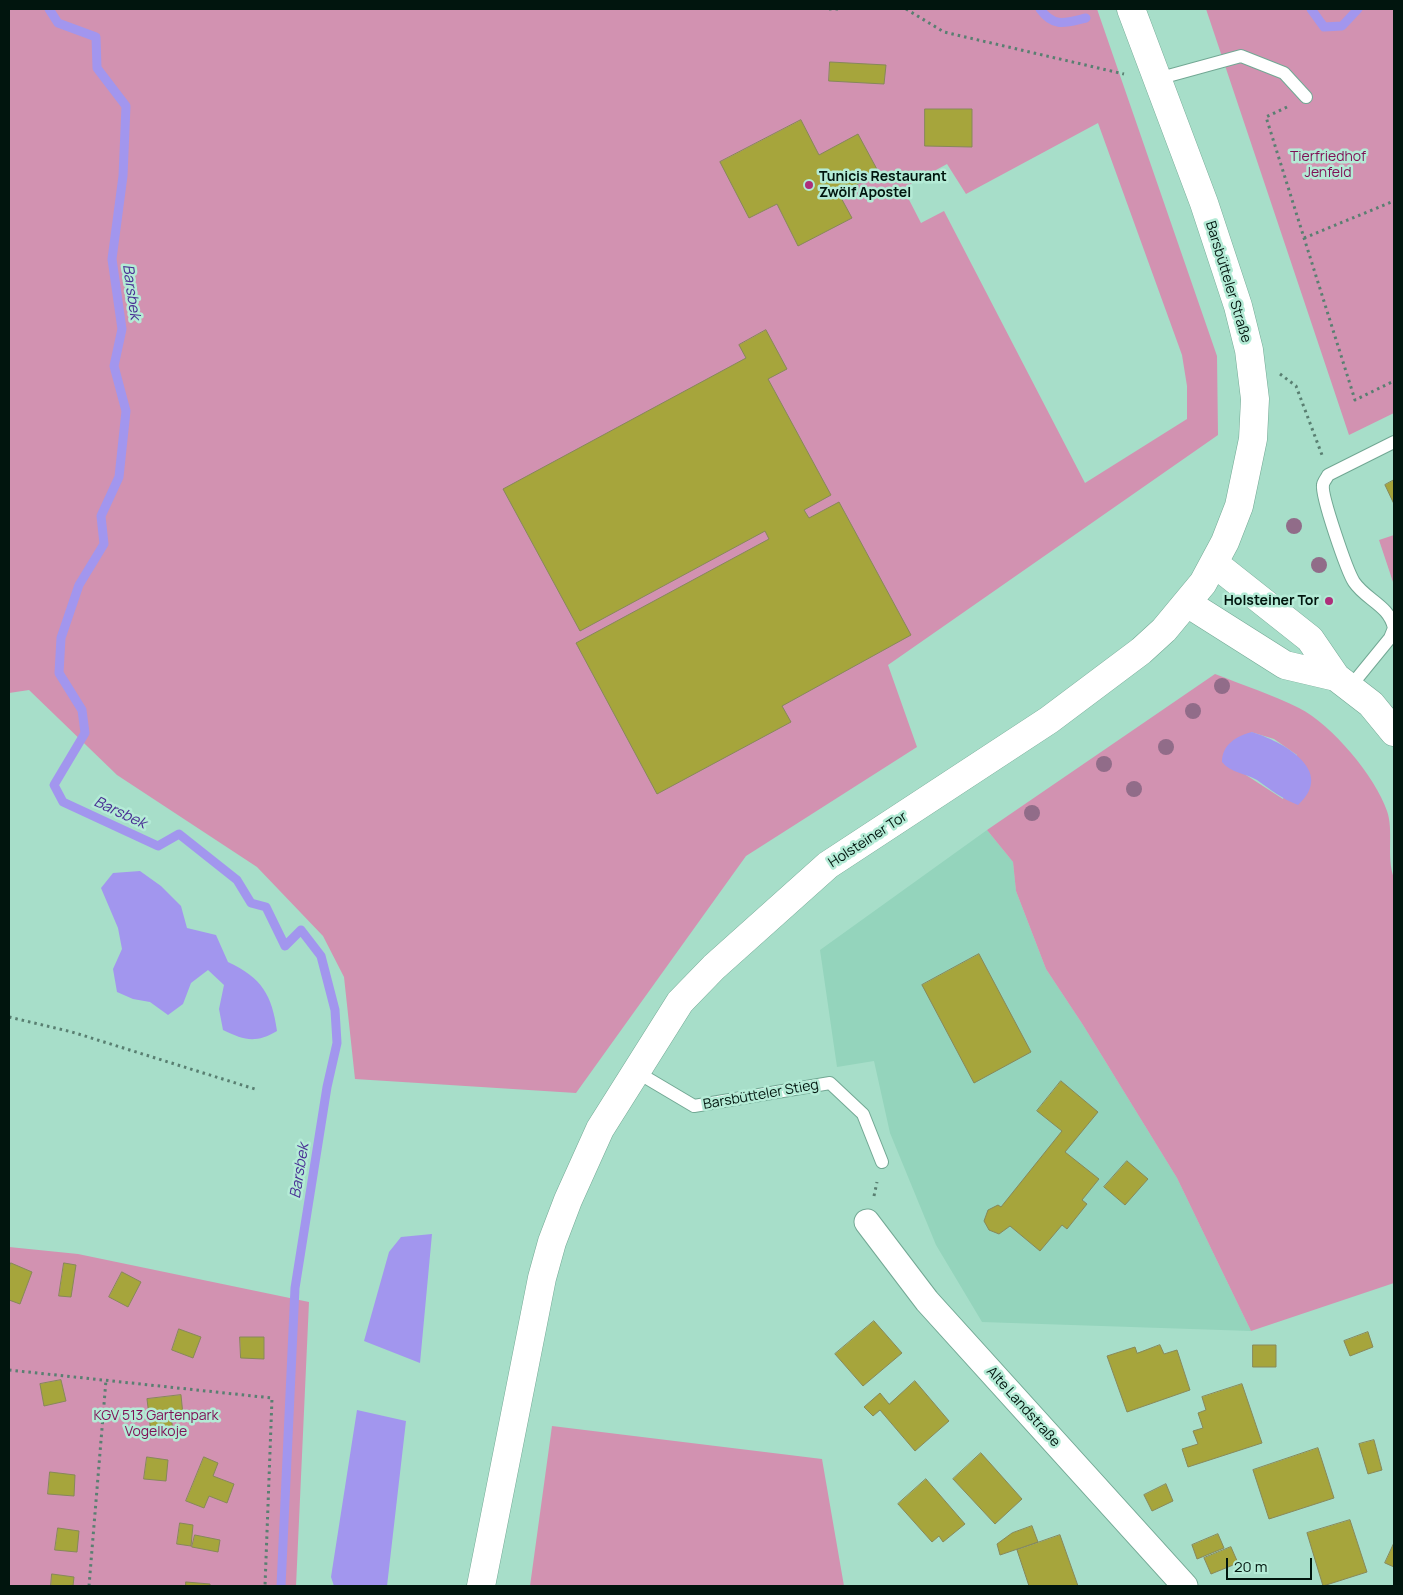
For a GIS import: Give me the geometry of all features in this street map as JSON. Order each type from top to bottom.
[{"type":"main road","name":"Barsbütteler Straße","points":[[1131,9],[1204,203],[1238,306],[1249,350],[1255,399],[1253,440],[1239,506],[1225,542],[1214,563],[1203,583],[1187,603]]},
{"type":"main road","points":[[1214,563],[1310,639],[1343,682],[1371,704],[1394,732]]},
{"type":"main road","points":[[1187,603],[1285,665],[1343,682]]},
{"type":"main road","name":"Holsteiner Tor","points":[[481,1586],[542,1278],[565,1208],[600,1129],[680,1002],[714,967],[828,865],[964,778],[1093,689],[1141,650],[1187,603]]},
{"type":"street","name":"Alte Landstraße","points":[[867,1222],[927,1301],[1185,1586]]},
{"type":"lane","points":[[1157,79],[1241,56],[1284,72],[1306,97]]},
{"type":"lane","points":[[1343,682],[1390,638],[1394,628],[1388,611],[1363,592],[1353,581],[1324,501],[1323,485],[1328,475],[1394,442]]},
{"type":"lane","name":"Barsbütteler Stieg","points":[[635,1071],[694,1106],[830,1083],[863,1114],[882,1162]]},
{"type":"path","points":[[829,9],[841,9]]},
{"type":"path","points":[[906,9],[944,32],[1106,71],[1157,79]]},
{"type":"path","points":[[1306,97],[1266,117],[1355,400],[1394,381]]},
{"type":"path","points":[[1304,238],[1394,200]]},
{"type":"path","points":[[1249,350],[1296,386],[1328,475]]},
{"type":"path","points":[[9,1017],[72,1032],[258,1090]]},
{"type":"path","points":[[867,1222],[882,1162]]},
{"type":"path","points":[[9,1370],[272,1398],[265,1586]]},
{"type":"path","points":[[89,1586],[106,1380]]},
{"type":"shaded area","points":[[1252,732],[1277,742],[1290,750],[1308,769],[1311,780],[1308,792],[1298,805],[1257,780],[1234,771],[1222,762],[1224,751],[1231,742]]},
{"type":"shaded area","points":[[987,830],[1013,862],[1016,891],[1046,969],[1083,1025],[1177,1178],[1251,1331],[982,1322],[936,1245],[890,1133],[874,1061],[837,1067],[820,950]]},
{"type":"shaded area","points":[[140,871],[161,886],[181,906],[187,928],[216,935],[228,962],[240,968],[257,981],[272,1007],[277,1031],[262,1038],[250,1039],[223,1030],[219,1009],[224,985],[208,970],[191,983],[183,1004],[168,1015],[150,1002],[133,999],[117,992],[113,969],[122,949],[118,928],[101,888],[113,873]]},
{"type":"shaded area","points":[[432,1234],[420,1363],[364,1341],[389,1252],[401,1237]]},
{"type":"shaded area","points":[[357,1410],[406,1421],[387,1586],[334,1586],[331,1577]]},
{"type":"green space","points":[[9,9],[1097,9],[1217,356],[1218,435],[888,665],[917,747],[746,856],[576,1093],[355,1079],[344,977],[323,936],[257,867],[117,775],[29,690],[9,693]],"holes":[[[1098,123],[1182,355],[1187,386],[1187,419],[1085,483],[944,211],[921,223],[903,188],[947,164],[966,194]]]},
{"type":"green space","name":"Tierfriedhof Jenfeld","points":[[1206,9],[1394,9],[1394,413],[1349,435]]},
{"type":"green space","points":[[1394,535],[1394,585],[1379,540]]},
{"type":"green space","points":[[1215,674],[1299,708],[1325,726],[1351,753],[1381,797],[1387,811],[1390,827],[1391,861],[1394,878],[1394,1283],[1251,1331],[1177,1178],[1083,1025],[1046,969],[1016,891],[1013,862],[987,830]],"holes":[[[1251,732],[1274,739],[1297,755],[1283,799],[1246,775]]]},
{"type":"green space","name":"KGV 513 Gartenpark Vogelkoje","points":[[9,1247],[78,1254],[309,1302],[296,1586],[9,1586]]},
{"type":"green space","points":[[552,1426],[822,1459],[844,1586],[530,1586]]},
{"type":"building","points":[[830,62],[886,65],[884,84],[829,81]]},
{"type":"building","points":[[925,109],[972,109],[972,147],[925,146]]},
{"type":"building","points":[[801,120],[819,155],[858,134],[879,173],[839,194],[852,218],[798,246],[777,204],[749,218],[720,162]]},
{"type":"building","points":[[766,330],[787,369],[768,379],[831,495],[804,510],[809,518],[839,502],[911,635],[782,706],[791,722],[657,794],[576,643],[769,539],[765,531],[580,631],[503,489],[746,358],[739,345]]},
{"type":"building","points":[[1394,480],[1394,504],[1385,485]]},
{"type":"building","points":[[979,954],[1031,1052],[974,1083],[922,985]]},
{"type":"building","points":[[1061,1081],[1098,1112],[1065,1152],[1099,1179],[1082,1200],[1087,1204],[1067,1229],[1062,1225],[1040,1251],[1010,1226],[999,1234],[989,1230],[984,1221],[988,1210],[998,1205],[1001,1207],[1062,1131],[1037,1111]]},
{"type":"building","points":[[1127,1161],[1148,1179],[1125,1205],[1104,1187]]},
{"type":"building","points":[[11,1263],[32,1272],[20,1304],[9,1300],[9,1269]]},
{"type":"building","points":[[64,1263],[76,1265],[71,1297],[59,1296]]},
{"type":"building","points":[[122,1272],[141,1282],[128,1307],[109,1297]]},
{"type":"building","points":[[874,1321],[902,1353],[863,1386],[835,1354]]},
{"type":"building","points":[[179,1329],[201,1337],[193,1358],[172,1350]]},
{"type":"building","points":[[1368,1332],[1373,1347],[1350,1356],[1344,1341]]},
{"type":"building","points":[[240,1337],[264,1337],[264,1359],[241,1358]]},
{"type":"building","points":[[1160,1345],[1164,1354],[1177,1350],[1190,1390],[1127,1412],[1107,1356],[1135,1347],[1137,1353]]},
{"type":"building","points":[[1253,1345],[1276,1345],[1276,1367],[1253,1367]]},
{"type":"building","points":[[61,1380],[66,1401],[44,1406],[40,1384]]},
{"type":"building","points":[[915,1381],[949,1421],[915,1451],[880,1410],[873,1416],[864,1407],[880,1393],[889,1404]]},
{"type":"building","points":[[1242,1384],[1262,1443],[1188,1467],[1182,1449],[1198,1444],[1193,1431],[1203,1428],[1198,1413],[1206,1410],[1202,1397]]},
{"type":"building","points":[[181,1395],[183,1415],[171,1416],[173,1431],[151,1433],[147,1399]]},
{"type":"building","points":[[1374,1440],[1382,1470],[1368,1474],[1359,1444]]},
{"type":"building","points":[[1318,1448],[1334,1498],[1269,1519],[1253,1470]]},
{"type":"building","points":[[981,1453],[1022,1499],[995,1524],[953,1479]]},
{"type":"building","points":[[147,1457],[168,1460],[166,1481],[144,1479]]},
{"type":"building","points":[[204,1457],[218,1463],[213,1476],[234,1484],[227,1503],[209,1496],[204,1508],[186,1501]]},
{"type":"building","points":[[50,1472],[75,1475],[74,1496],[48,1494]]},
{"type":"building","points":[[926,1479],[965,1524],[943,1542],[939,1536],[932,1542],[898,1504]]},
{"type":"building","points":[[1166,1484],[1173,1501],[1152,1511],[1144,1495]]},
{"type":"building","points":[[1350,1520],[1367,1572],[1323,1586],[1307,1533]]},
{"type":"building","points":[[180,1523],[193,1525],[191,1546],[177,1544]]},
{"type":"building","points":[[1032,1526],[1038,1542],[1000,1555],[997,1544],[1012,1533]]},
{"type":"building","points":[[58,1528],[79,1531],[77,1552],[55,1550]]},
{"type":"building","points":[[1218,1534],[1224,1548],[1197,1559],[1192,1545]]},
{"type":"building","points":[[195,1535],[220,1540],[218,1552],[192,1547]]},
{"type":"building","points":[[1060,1535],[1078,1586],[1029,1586],[1017,1550]]},
{"type":"building","points":[[1394,1543],[1394,1567],[1385,1563]]},
{"type":"building","points":[[1231,1547],[1238,1563],[1211,1574],[1204,1558]]},
{"type":"building","points":[[52,1574],[74,1577],[73,1586],[51,1586]]},
{"type":"building","points":[[186,1582],[210,1584],[210,1586],[186,1586]]},
{"type":"waterway","name":"Barsbek","points":[[49,9],[58,23],[96,37],[97,68],[126,106],[123,176],[112,259],[122,329],[114,366],[126,411],[119,477],[101,516],[104,544],[79,585],[61,638],[59,673],[82,710],[85,733],[54,785],[63,802],[158,846],[179,834],[237,880],[251,903],[266,907],[285,946],[301,930],[321,956],[335,1010],[337,1043],[327,1087],[295,1288],[281,1586]]},
{"type":"waterway","points":[[1040,9],[1055,22],[1086,18]]},
{"type":"waterway","points":[[1311,9],[1324,27],[1342,26],[1358,9]]},
{"type":"place","name":"Tunicis Restaurant Zwölf Apostel","points":[[809,185]]},
{"type":"place","name":"Holsteiner Tor","points":[[1329,601]]}]
